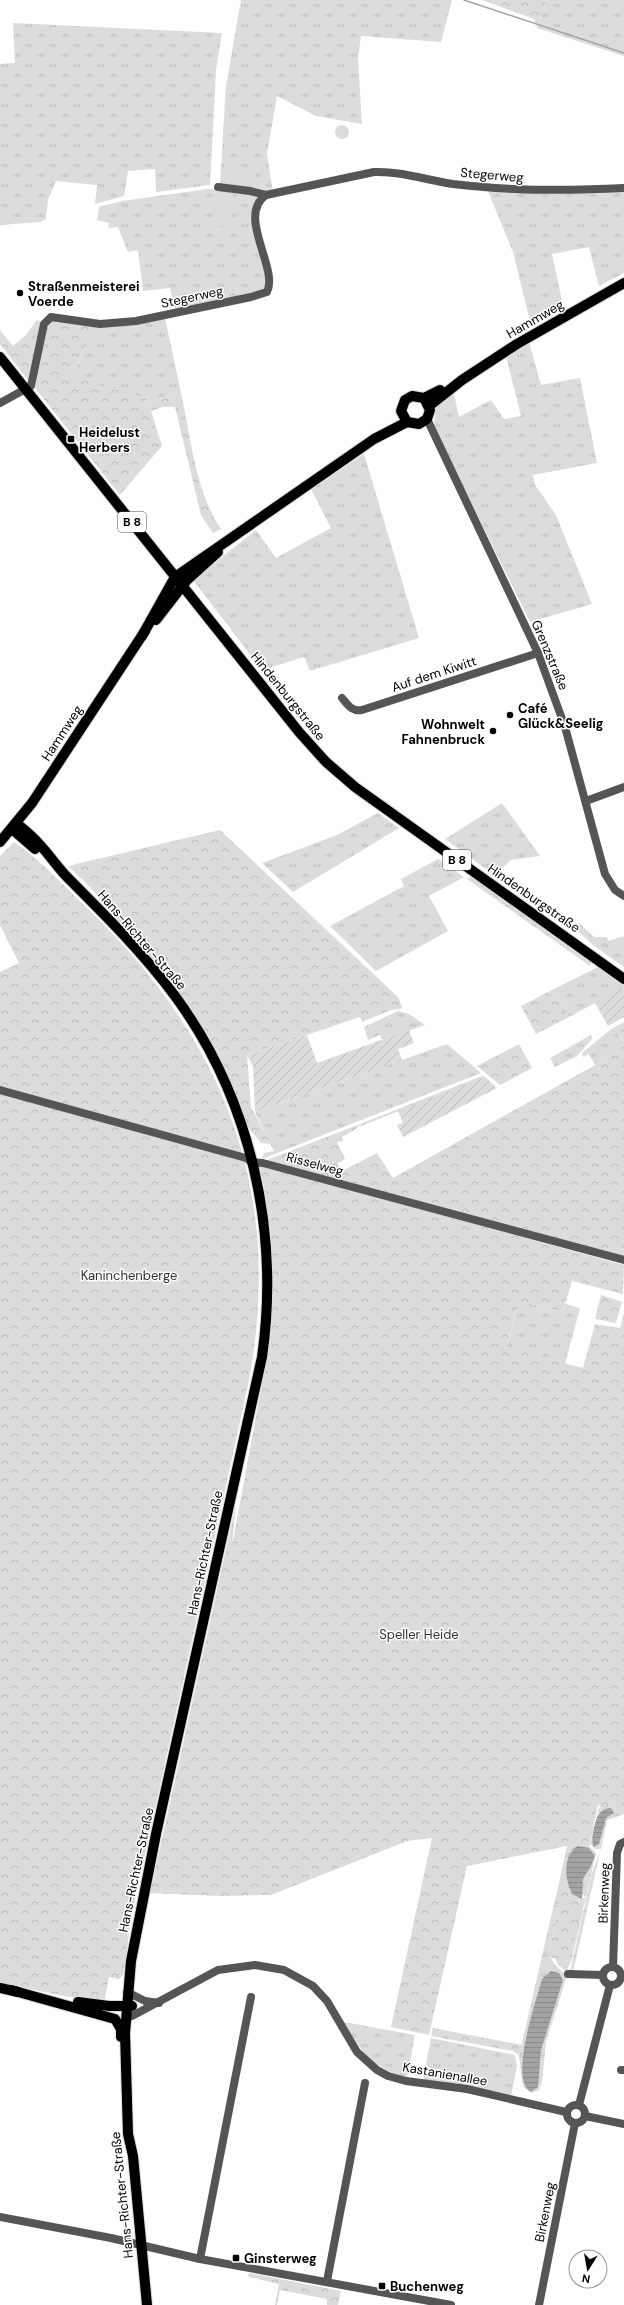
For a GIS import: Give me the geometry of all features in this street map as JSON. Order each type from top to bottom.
[{"type":"main road","name":"Hammweg","points":[[427,402],[517,344],[624,283]]},
{"type":"main road","name":"Hindenburgstraße","points":[[0,357],[299,732],[342,776],[624,979]]},
{"type":"main road","points":[[416,395],[427,402],[423,422],[404,419],[401,407],[408,397],[416,395]]},
{"type":"main road","name":"Hammweg","points":[[0,842],[14,826],[142,636],[181,584],[188,580],[233,538],[404,419]]},
{"type":"main road","name":"Hammweg","points":[[142,636],[174,599],[181,584]]},
{"type":"main road","name":"Hans-Richter-Straße","points":[[14,826],[57,867],[146,960],[188,1014],[222,1076],[245,1136],[262,1206],[267,1254],[267,1309],[262,1357],[150,1864],[129,1971],[127,1992],[129,2011],[127,2108],[139,2246],[147,2305]]},
{"type":"main road","points":[[109,2006],[119,2001],[129,1971]]},
{"type":"main road","points":[[0,1988],[129,2011]]},
{"type":"main road","points":[[11,1990],[103,2014],[118,2021],[120,2030],[122,2100],[127,2108]]},
{"type":"main road","points":[[63,2000],[109,2006],[129,2011]]},
{"type":"street","name":"Stegerweg","points":[[218,187],[250,191],[266,195],[367,174],[387,172],[451,184],[522,190],[624,188]]},
{"type":"street","name":"Stegerweg","points":[[26,391],[31,386],[34,379],[44,324],[51,317],[100,324],[136,321],[251,297],[267,292],[269,279],[256,223],[257,207],[261,199],[266,195]]},
{"type":"street","points":[[0,403],[26,391]]},
{"type":"street","name":"Grenzstraße","points":[[423,422],[427,431],[441,451],[538,654],[565,727],[605,874],[615,890],[624,896]]},
{"type":"street","name":"Auf dem Kiwitt","points":[[342,698],[351,708],[356,711],[362,710],[538,654]]},
{"type":"street","points":[[586,801],[624,787]]},
{"type":"street","name":"Risselweg","points":[[0,1090],[246,1158],[251,1162],[263,1163],[624,1260]]},
{"type":"street","name":"Birkenweg","points":[[613,1967],[617,1853],[622,1843]]},
{"type":"street","name":"Kastanienallee","points":[[129,2011],[159,2003],[218,1970],[255,1965],[284,1970],[313,1986],[327,2001],[357,2052],[377,2070],[388,2076],[406,2081],[467,2089],[566,2112]]},
{"type":"street","points":[[613,1967],[618,1969],[623,1976],[618,1984],[610,1985],[605,1982],[603,1975],[608,1969],[613,1967]]},
{"type":"street","points":[[568,1974],[603,1975]]},
{"type":"street","points":[[579,2105],[610,1985]]},
{"type":"street","points":[[127,1992],[145,2001],[159,2003]]},
{"type":"street","points":[[200,2259],[251,1997]]},
{"type":"street","points":[[327,2281],[365,2083]]},
{"type":"street","points":[[579,2105],[584,2108],[585,2116],[582,2121],[575,2124],[568,2118],[566,2112],[571,2106],[579,2105]]},
{"type":"street","points":[[585,2116],[624,2124]]},
{"type":"street","name":"Birkenweg","points":[[539,2305],[575,2124]]},
{"type":"street","points":[[0,2217],[200,2259],[327,2281],[451,2305]]},
{"type":"green space","points":[[241,0],[452,0],[441,42],[361,36],[358,58],[362,124],[316,116],[277,96],[267,154],[273,192],[221,185],[220,183],[226,86]]},
{"type":"green space","points":[[482,0],[547,0],[537,28],[534,19]]},
{"type":"green space","points":[[547,0],[624,0],[624,56],[537,28]]},
{"type":"green space","points":[[13,23],[222,33],[216,70],[210,185],[156,192],[155,169],[128,171],[124,196],[95,204],[97,185],[56,181],[48,200],[46,219],[41,222],[0,225],[0,64],[15,63]]},
{"type":"green space","points":[[339,125],[345,125],[349,129],[349,135],[345,139],[339,139],[335,135],[335,129]]},
{"type":"green space","points":[[225,170],[255,173],[254,187],[224,183]]},
{"type":"green space","points":[[208,189],[231,190],[257,196],[256,203],[267,281],[265,290],[176,312],[170,288],[143,291],[138,250],[128,252],[118,227],[108,228],[109,223],[97,220],[99,207],[122,201]]},
{"type":"green space","points":[[487,189],[624,189],[624,273],[599,286],[589,247],[552,254],[563,306],[531,325],[513,252]]},
{"type":"green space","points":[[216,191],[233,193],[232,225],[214,227]]},
{"type":"green space","points":[[165,318],[181,393],[148,404],[71,377],[96,326]]},
{"type":"green space","points":[[37,320],[42,323],[28,380],[0,344],[0,330],[13,346],[26,335]]},
{"type":"green space","points":[[55,320],[96,326],[71,377],[146,398],[148,404],[181,393],[191,446],[205,498],[221,529],[213,533],[201,515],[175,407],[163,407],[151,411],[162,446],[120,495],[35,388],[47,328],[51,322]]},
{"type":"green space","points":[[529,342],[541,385],[580,378],[597,463],[533,475],[535,485],[556,515],[592,604],[530,622],[434,427],[436,403],[453,390],[459,417],[491,400],[504,419],[521,416],[506,356]]},
{"type":"green space","points":[[364,454],[419,638],[310,671],[304,657],[262,670],[193,580],[256,530],[276,558],[331,528],[311,489]]},
{"type":"green space","points":[[502,803],[540,856],[511,860],[494,875],[445,839]]},
{"type":"green space","points":[[378,813],[399,828],[293,892],[262,863],[337,835]]},
{"type":"green space","points":[[220,830],[398,997],[402,1006],[401,1009],[391,1010],[362,1022],[360,1017],[247,1055],[251,1107],[271,1144],[261,1143],[248,1127],[225,1070],[195,1014],[159,966],[104,905],[93,890],[68,866]]},
{"type":"green space","name":"Kaninchenberge","points":[[14,842],[44,866],[89,910],[137,961],[178,1015],[210,1070],[235,1129],[251,1190],[258,1253],[257,1320],[247,1390],[131,1918],[124,1974],[119,1979],[109,1977],[104,2004],[0,1983],[0,972],[19,963],[0,925],[0,856]]},
{"type":"green space","points":[[438,859],[464,877],[429,896],[448,931],[376,971],[330,926],[404,886],[401,879]]},
{"type":"green space","points":[[470,877],[475,878],[526,914],[545,930],[561,937],[591,961],[590,966],[467,879]]},
{"type":"green space","points":[[580,924],[594,937],[607,937],[608,941],[624,936],[624,967],[593,945],[571,925],[574,927]]},
{"type":"green space","points":[[598,967],[604,968],[624,983],[624,990],[621,989],[569,1017],[554,989]]},
{"type":"green space","points":[[622,988],[624,990],[624,1017],[608,1026],[595,1003]]},
{"type":"green space","points":[[554,989],[569,1017],[536,1034],[521,1006]]},
{"type":"green space","points":[[398,1011],[409,1014],[425,1025],[382,1040],[380,1035],[368,1040],[364,1027]]},
{"type":"green space","points":[[624,1022],[624,1259],[267,1160],[360,1124],[356,1129],[342,1137],[343,1141],[337,1142],[345,1159],[337,1164],[342,1171],[377,1153],[393,1178],[622,1050],[619,1046],[623,1040],[616,1032],[612,1034],[610,1030]]},
{"type":"green space","points":[[409,1030],[414,1043],[398,1049],[402,1060],[255,1112],[253,1066],[247,1055],[307,1035],[317,1063]]},
{"type":"green space","points":[[610,1030],[612,1034],[616,1032],[623,1041],[622,1050],[595,1065],[589,1054],[583,1057],[582,1053]]},
{"type":"green space","points":[[591,1035],[592,1039],[577,1056],[555,1067],[550,1058]]},
{"type":"green space","points":[[447,1044],[481,1073],[262,1159],[264,1153],[274,1151],[255,1112]]},
{"type":"green space","points":[[519,1044],[532,1068],[500,1085],[477,1066]]},
{"type":"green space","points":[[482,1076],[485,1077],[361,1126],[360,1124]]},
{"type":"green space","points":[[485,1077],[497,1088],[403,1137],[397,1125],[403,1123],[398,1111]]},
{"type":"green space","name":"Speller Heide","points":[[259,1165],[624,1265],[623,1294],[572,1281],[563,1312],[519,1301],[506,1348],[583,1368],[595,1324],[620,1328],[624,1313],[624,1809],[616,1812],[612,1803],[599,1808],[600,1805],[598,1805],[589,1848],[574,1849],[572,1851],[567,1846],[467,1866],[429,2035],[391,2027],[432,1838],[407,1841],[271,1895],[221,1896],[150,1893],[236,1504],[232,1546],[268,1351],[272,1311],[272,1249],[264,1188]]},
{"type":"green space","points":[[601,1295],[622,1302],[616,1323],[595,1319]]},
{"type":"green space","points":[[519,1301],[563,1312],[566,1304],[580,1308],[565,1364],[506,1349]]},
{"type":"green space","points":[[612,1803],[616,1811],[624,1809],[624,1814],[607,1820],[601,1849],[595,1849],[590,1844],[599,1808]]},
{"type":"green space","points":[[567,1846],[574,1849],[590,1847],[596,1853],[586,1897],[565,1884],[559,1883]]},
{"type":"green space","points":[[600,1852],[573,1972],[570,1972],[592,1873]]},
{"type":"green space","points":[[559,1883],[568,1883],[570,1891],[582,1899],[586,1897],[569,1961],[548,1957],[559,1906],[554,1904]]},
{"type":"green space","points":[[554,1904],[559,1906],[548,1957],[551,1958],[555,1965],[567,1976],[546,2042],[542,2082],[539,2090],[532,2093],[523,2087],[519,2056]]},
{"type":"green space","points":[[581,1911],[583,1911],[571,1962],[566,1972],[557,1963],[555,1958],[569,1961]]},
{"type":"green space","points":[[344,2022],[415,2035],[407,2078],[385,2069],[369,2058],[356,2042]]},
{"type":"green space","points":[[433,2028],[522,2045],[519,2056],[513,2051],[431,2036]]},
{"type":"green space","points":[[431,2038],[515,2055],[517,2066],[511,2096],[423,2081]]},
{"type":"green space","points":[[249,2273],[341,2291],[338,2305],[327,2305],[327,2299],[280,2290],[277,2305],[275,2305],[279,2284],[248,2277]]},
{"type":"shaded area","points":[[611,1808],[614,1813],[606,1818],[599,1844],[594,1847],[593,1835],[598,1816],[603,1810]]},
{"type":"shaded area","points":[[578,1846],[589,1848],[595,1856],[583,1879],[582,1899],[572,1894],[566,1868],[569,1855]]},
{"type":"shaded area","points":[[551,1971],[559,1973],[563,1980],[541,2050],[538,2087],[531,2092],[525,2085],[522,2072],[523,2056],[530,2020],[542,1979]]},
{"type":"waterway","points":[[464,0],[624,53]]},
{"type":"place","name":"Straßenmeisterei Voerde","points":[[20,293]]},
{"type":"place","name":"Heidelust Herbers","points":[[71,439]]},
{"type":"place","name":"Café Glück&Seelig","points":[[510,715]]},
{"type":"place","name":"Wohnwelt Fahnenbruck","points":[[493,731]]},
{"type":"place","name":"Ginsterweg","points":[[236,2258]]},
{"type":"place","name":"Buchenweg","points":[[382,2286]]}]
